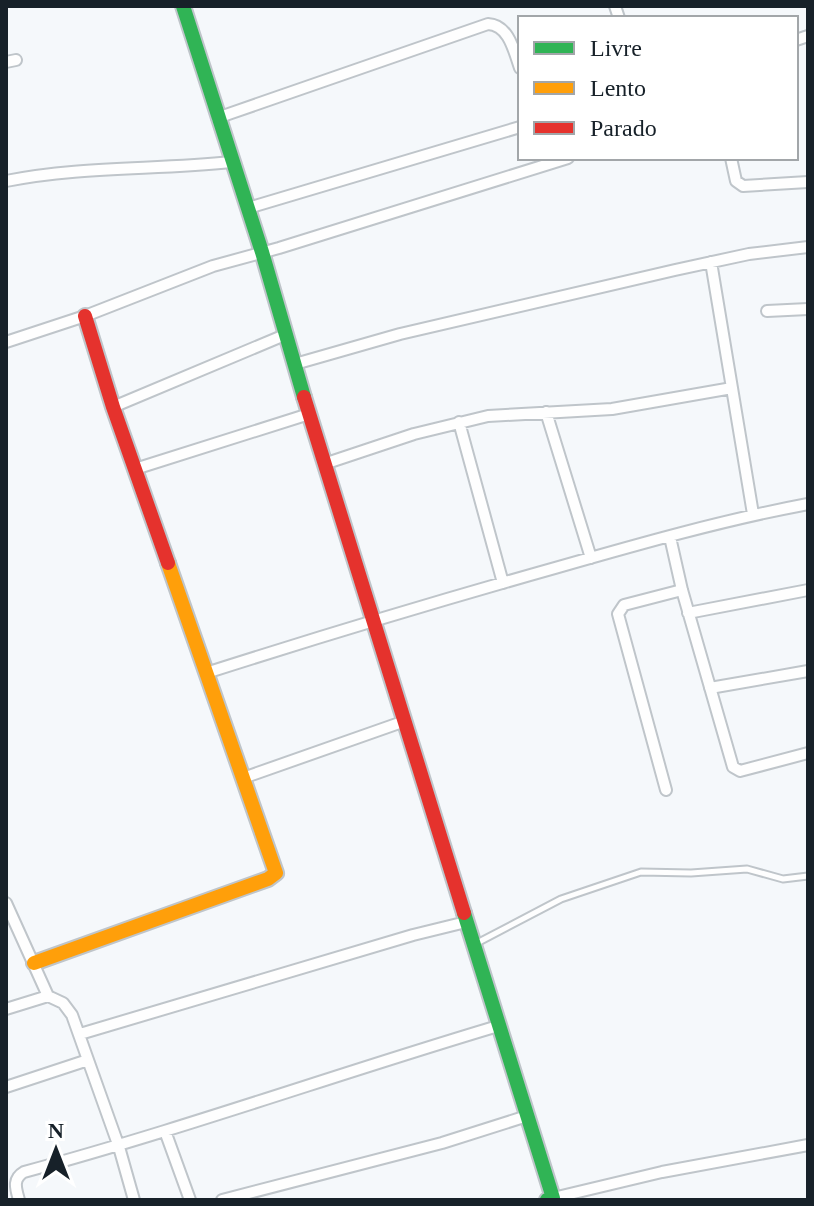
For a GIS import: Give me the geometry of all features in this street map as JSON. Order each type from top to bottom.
[{"type":"street","points":[[183,6],[262,252],[324,464],[498,1026],[558,1198],[662,1172],[808,1145]]},
{"type":"street","points":[[217,118],[488,24],[497,24],[504,30],[518,63]]},
{"type":"street","points":[[248,208],[518,128]]},
{"type":"street","points":[[6,342],[85,316],[213,266],[561,160]]},
{"type":"street","points":[[731,160],[736,181],[743,186],[808,182]]},
{"type":"street","points":[[6,181],[76,172],[231,162]]},
{"type":"street","points":[[295,364],[400,334],[711,262],[808,247]]},
{"type":"street","points":[[711,262],[753,514]]},
{"type":"street","points":[[767,311],[808,309]]},
{"type":"street","points":[[34,963],[273,876],[276,869],[113,407],[85,316]]},
{"type":"street","points":[[113,407],[287,334]]},
{"type":"street","points":[[324,464],[414,434],[488,416],[612,409],[732,388]]},
{"type":"street","points":[[546,412],[591,558]]},
{"type":"street","points":[[135,469],[309,414]]},
{"type":"street","points":[[459,422],[503,583]]},
{"type":"street","points":[[206,673],[373,620],[591,558],[753,514],[808,504]]},
{"type":"street","points":[[670,537],[688,613],[736,770],[808,753]]},
{"type":"street","points":[[666,790],[618,614],[624,605],[682,590]]},
{"type":"street","points":[[688,613],[808,590]]},
{"type":"street","points":[[710,688],[808,671]]},
{"type":"street","points":[[243,778],[405,721]]},
{"type":"street","points":[[6,903],[48,996],[68,1007],[80,1034],[134,1200]]},
{"type":"street","points":[[80,1034],[466,922]]},
{"type":"street","points":[[6,1009],[48,996]]},
{"type":"street","points":[[19,1200],[15,1185],[18,1175],[24,1172],[119,1147],[498,1026]]},
{"type":"street","points":[[6,1087],[88,1060]]},
{"type":"street","points":[[222,1200],[442,1143],[527,1116]]},
{"type":"street","points":[[165,1131],[190,1200]]},
{"type":"lane","points":[[473,945],[561,899],[641,872],[691,873],[747,869],[783,879],[808,876]]},
{"type":"traffic: fast","points":[[183,6],[262,252],[304,397]]},
{"type":"traffic: fast","points":[[464,913],[553,1198],[547,1200]]},
{"type":"traffic: slow","points":[[34,963],[268,879],[276,873],[168,563]]},
{"type":"traffic: jam","points":[[85,316],[113,407],[168,563]]},
{"type":"traffic: jam","points":[[304,397],[464,913]]}]
